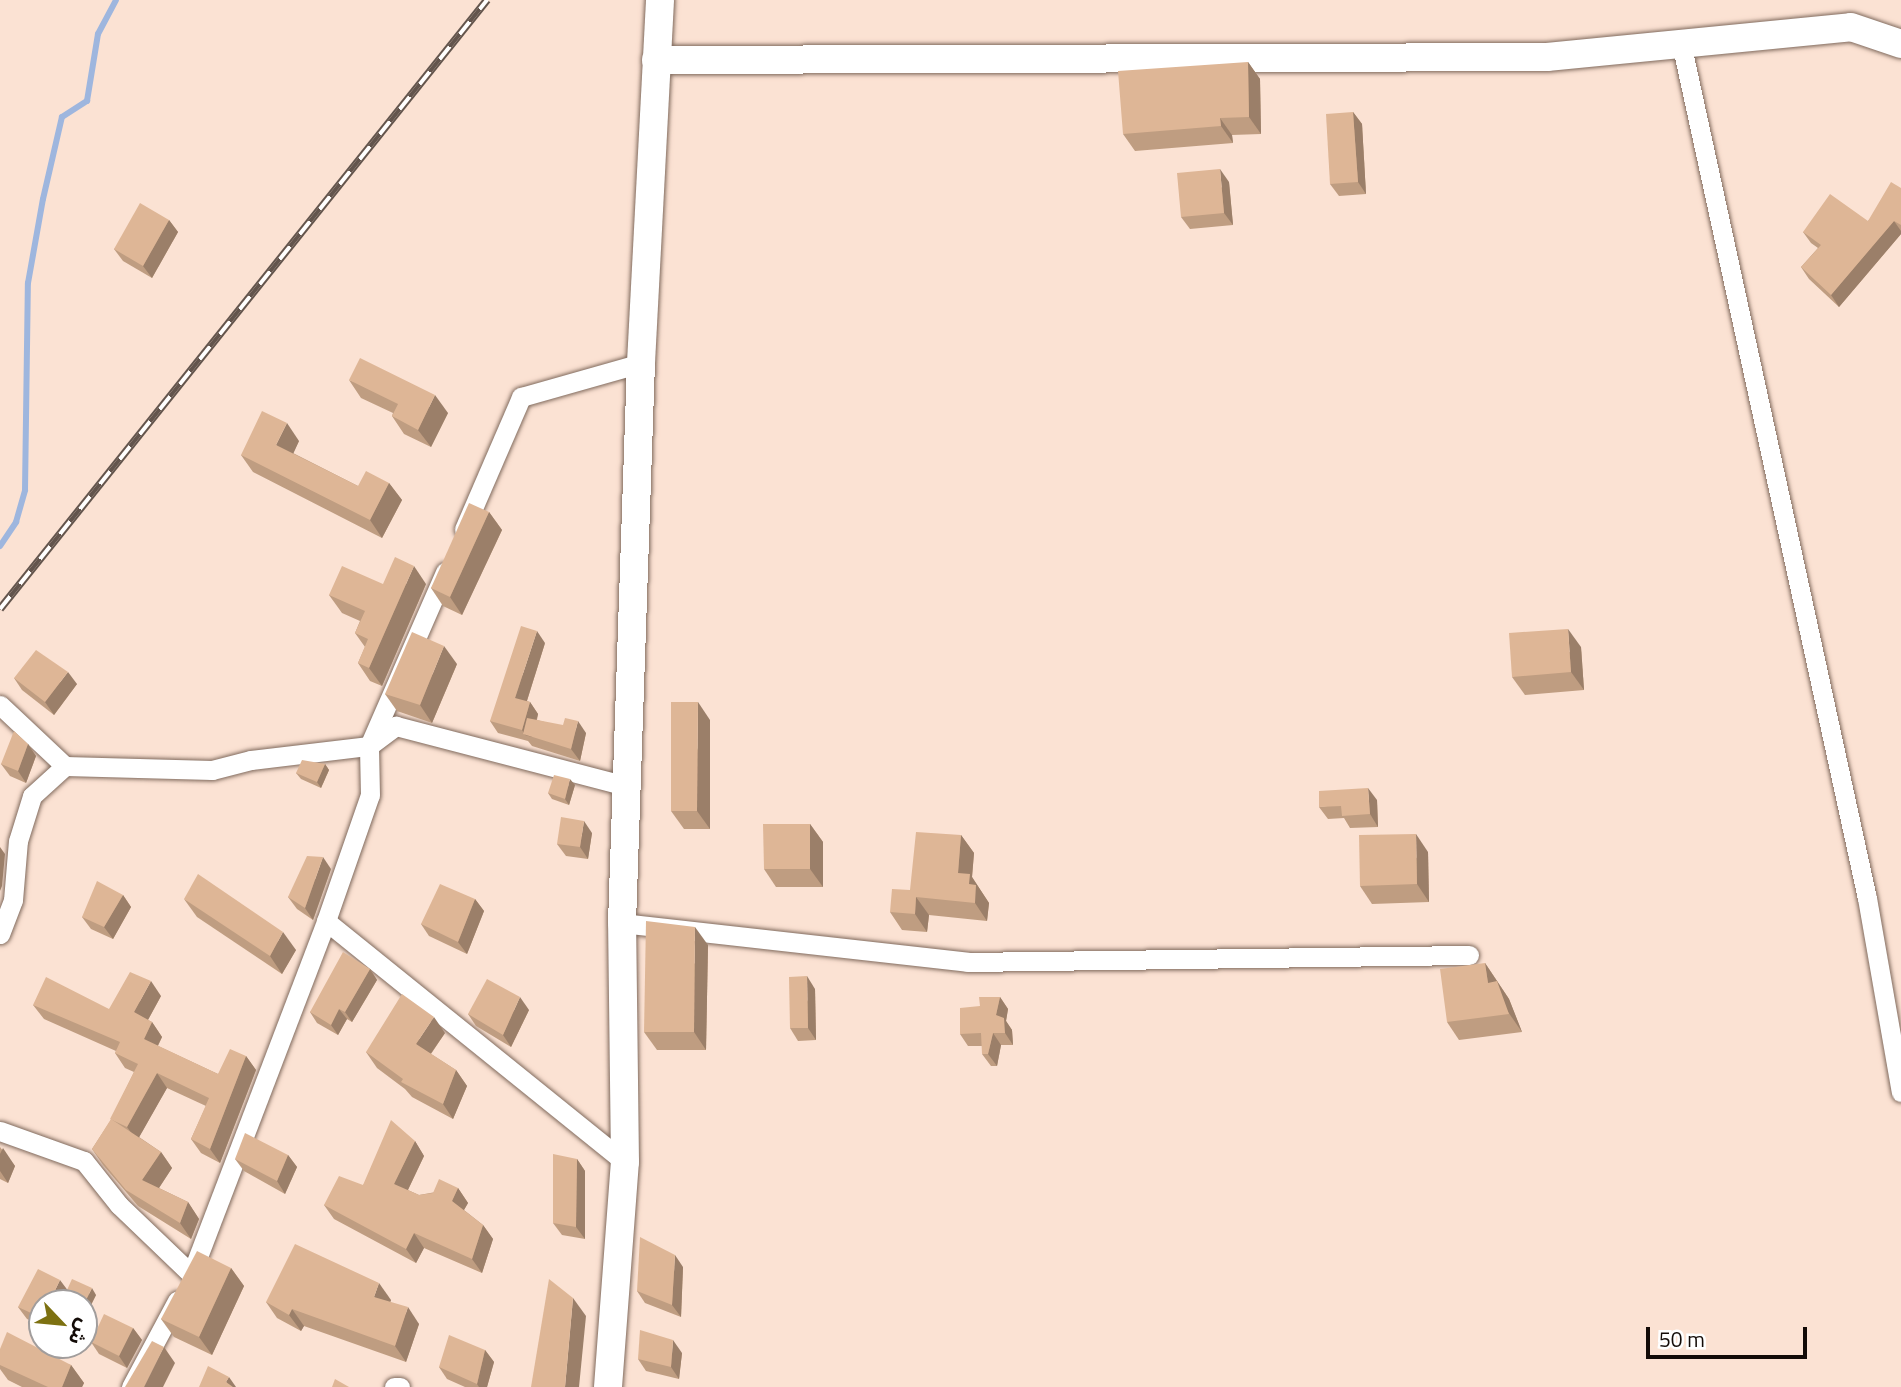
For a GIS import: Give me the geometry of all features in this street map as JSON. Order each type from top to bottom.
[{"type":"main road","points":[[608,1387],[625,1162],[622,923],[626,786],[641,363],[660,0]]},
{"type":"main road","points":[[656,60],[1547,57],[1682,47],[1851,27],[1901,44]]},
{"type":"street","points":[[1682,47],[1867,898],[1901,1092]]},
{"type":"street","points":[[131,1387],[191,1274],[326,921],[370,795],[369,746],[521,397],[641,363]]},
{"type":"street","points":[[0,705],[65,766],[212,771],[251,760],[369,746],[396,726],[626,786]]},
{"type":"street","points":[[0,934],[13,900],[18,841],[32,796],[65,766]]},
{"type":"street","points":[[326,921],[625,1162]]},
{"type":"street","points":[[622,923],[967,962],[1469,955]]},
{"type":"street","points":[[0,1131],[84,1161],[119,1205],[191,1274]]},
{"type":"street","points":[[394,1387],[400,1387]]},
{"type":"building","points":[[1248,62],[1249,117],[1220,118],[1221,126],[1123,134],[1118,71]]},
{"type":"building","points":[[1353,112],[1358,182],[1330,184],[1326,114]]},
{"type":"building","points":[[1220,169],[1224,213],[1181,217],[1177,173]]},
{"type":"building","points":[[1891,182],[1901,188],[1901,225],[1894,221],[1831,295],[1801,267],[1821,245],[1803,232],[1830,194],[1868,221]]},
{"type":"building","points":[[140,203],[169,220],[143,266],[114,249]]},
{"type":"building","points":[[360,358],[435,395],[418,430],[392,416],[398,404],[349,380]]},
{"type":"building","points":[[262,411],[287,423],[276,445],[358,486],[366,471],[389,483],[370,520],[241,455]]},
{"type":"building","points":[[469,503],[489,512],[450,597],[431,588]]},
{"type":"building","points":[[395,557],[414,566],[369,668],[358,663],[368,639],[355,633],[365,611],[329,595],[342,566],[383,584]]},
{"type":"building","points":[[521,626],[537,631],[515,698],[530,702],[522,730],[490,721]]},
{"type":"building","points":[[1568,629],[1571,672],[1512,677],[1509,633]]},
{"type":"building","points":[[412,632],[444,646],[420,705],[385,694]]},
{"type":"building","points":[[36,650],[68,672],[45,702],[14,678]]},
{"type":"building","points":[[671,702],[698,702],[697,811],[671,811]]},
{"type":"building","points":[[527,718],[563,725],[565,718],[578,721],[571,749],[523,734]]},
{"type":"building","points":[[14,731],[28,744],[18,771],[1,764]]},
{"type":"building","points":[[302,760],[325,764],[317,782],[296,773]]},
{"type":"building","points":[[554,775],[570,779],[565,799],[548,793]]},
{"type":"building","points":[[1368,788],[1370,814],[1342,816],[1341,806],[1319,807],[1319,791]]},
{"type":"building","points":[[561,817],[584,821],[580,847],[557,844]]},
{"type":"building","points":[[763,824],[810,824],[810,869],[764,869]]},
{"type":"building","points":[[916,832],[961,835],[958,873],[970,874],[969,884],[976,885],[975,903],[916,897],[915,914],[890,912],[892,889],[910,890]]},
{"type":"building","points":[[1416,834],[1417,884],[1360,886],[1359,835]]},
{"type":"building","points":[[307,856],[323,857],[305,908],[288,897]]},
{"type":"building","points":[[198,874],[283,932],[270,956],[184,899]]},
{"type":"building","points":[[97,881],[123,895],[104,927],[82,917]]},
{"type":"building","points":[[440,884],[475,899],[458,942],[421,924]]},
{"type":"building","points":[[646,921],[695,927],[694,1032],[644,1032]]},
{"type":"building","points":[[343,952],[370,969],[345,1012],[339,1009],[331,1025],[310,1012]]},
{"type":"building","points":[[1485,963],[1488,983],[1497,981],[1509,1014],[1447,1022],[1440,969]]},
{"type":"building","points":[[130,972],[151,981],[134,1012],[152,1022],[144,1039],[218,1074],[230,1049],[246,1056],[210,1149],[191,1139],[209,1098],[157,1073],[127,1127],[110,1119],[138,1064],[115,1053],[120,1042],[33,1005],[46,977],[109,1009]]},
{"type":"building","points":[[807,976],[808,1028],[790,1028],[789,977]]},
{"type":"building","points":[[487,979],[520,997],[503,1035],[468,1014]]},
{"type":"building","points":[[402,994],[434,1017],[416,1044],[456,1070],[443,1104],[401,1082],[403,1079],[366,1052]]},
{"type":"building","points":[[979,997],[1000,997],[996,1015],[1004,1018],[1005,1033],[993,1033],[988,1054],[982,1054],[981,1033],[960,1034],[960,1008],[980,1006]]},
{"type":"building","points":[[111,1119],[161,1152],[142,1180],[188,1202],[180,1223],[126,1190],[92,1149]]},
{"type":"building","points":[[391,1120],[415,1141],[394,1184],[419,1195],[433,1193],[439,1179],[458,1188],[452,1201],[483,1225],[472,1259],[414,1233],[406,1249],[324,1205],[339,1176],[363,1185]]},
{"type":"building","points":[[245,1133],[288,1155],[277,1181],[235,1159]]},
{"type":"building","points":[[553,1154],[577,1159],[576,1227],[553,1223]]},
{"type":"building","points":[[640,1237],[675,1255],[672,1305],[637,1291]]},
{"type":"building","points":[[295,1244],[379,1283],[374,1297],[408,1307],[395,1346],[292,1309],[289,1315],[266,1302]]},
{"type":"building","points":[[197,1251],[231,1268],[199,1337],[161,1319]]},
{"type":"building","points":[[38,1269],[60,1280],[56,1289],[28,1289],[28,1312],[18,1307]]},
{"type":"building","points":[[72,1279],[92,1288],[92,1289],[67,1289]]},
{"type":"building","points":[[549,1279],[573,1298],[565,1387],[531,1387]]},
{"type":"building","points":[[104,1314],[133,1328],[119,1356],[98,1346],[98,1327]]},
{"type":"building","points":[[640,1330],[673,1340],[671,1367],[638,1359]]},
{"type":"building","points":[[7,1332],[28,1343],[28,1359],[59,1359],[71,1365],[62,1387],[48,1387],[0,1365],[0,1349]]},
{"type":"building","points":[[449,1335],[485,1350],[477,1384],[439,1367]]},
{"type":"building","points":[[152,1341],[164,1347],[144,1387],[125,1387]]},
{"type":"building","points":[[208,1366],[229,1377],[226,1382],[233,1387],[199,1387]]},
{"type":"building","points":[[335,1379],[349,1387],[332,1387]]},
{"type":"waterway","points":[[0,546],[16,522],[25,490],[28,283],[43,199],[62,117],[87,101],[98,34],[116,0]]},
{"type":"railway","points":[[0,609],[487,0]]}]
